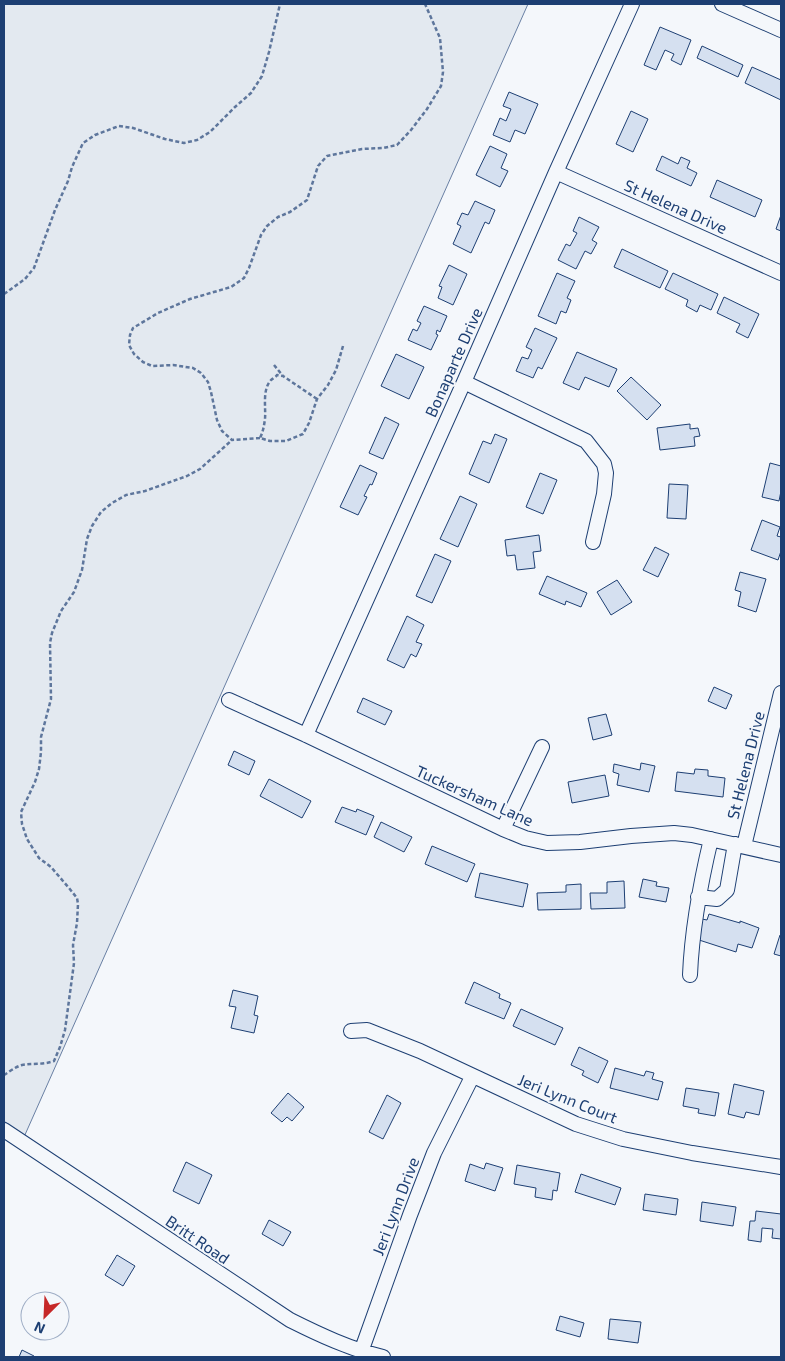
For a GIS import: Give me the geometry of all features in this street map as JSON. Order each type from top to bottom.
[{"type":"street","name":"Bonaparte Drive","points":[[306,735],[632,4]]},
{"type":"street","points":[[722,4],[781,30]]},
{"type":"street","name":"St Helena Drive","points":[[556,172],[781,273]]},
{"type":"street","points":[[464,382],[586,441],[604,464],[606,474],[604,494],[593,542]]},
{"type":"street","name":"St Helena Drive","points":[[698,897],[717,899],[726,890],[781,693]]},
{"type":"street","name":"Tuckersham Lane","points":[[229,700],[525,838],[547,842],[580,842],[674,833],[711,839],[781,855]]},
{"type":"street","points":[[504,829],[542,748]]},
{"type":"street","points":[[690,975],[691,944],[698,897],[711,839]]},
{"type":"street","name":"Jeri Lynn Court","points":[[352,1031],[366,1030],[420,1051],[472,1077],[576,1124],[623,1139],[692,1153],[781,1167]]},
{"type":"street","name":"Jeri Lynn Drive","points":[[360,1352],[403,1232],[434,1153],[472,1077]]},
{"type":"street","name":"Britt Road","points":[[4,1130],[290,1320],[360,1352],[382,1357]]},
{"type":"path","points":[[4,294],[25,279],[34,268],[55,210],[83,143],[95,135],[120,126],[184,143],[198,140],[210,132],[251,93],[262,76],[280,4]]},
{"type":"path","points":[[232,440],[222,432],[208,382],[201,373],[193,368],[174,365],[152,366],[143,362],[134,354],[129,345],[133,328],[158,312],[190,298],[231,287],[244,278],[261,235],[267,226],[278,217],[290,212],[307,200],[318,166],[327,156],[397,145],[411,130],[428,109],[441,86],[443,72],[440,38],[425,4]]},
{"type":"path","points":[[4,1076],[22,1065],[48,1063],[54,1060],[65,1030],[74,963],[73,945],[78,913],[77,898],[51,868],[39,858],[27,839],[20,812],[39,769],[42,752],[41,737],[51,699],[50,643],[52,633],[61,611],[74,592],[82,570],[87,538],[92,526],[101,512],[112,503],[126,495],[145,492],[187,476],[200,469],[232,440],[260,438],[270,441],[286,441],[303,434],[309,424],[317,399],[328,385],[336,370],[343,346]]},
{"type":"path","points":[[274,365],[283,376],[317,399]]},
{"type":"path","points":[[260,438],[263,432],[267,387],[277,375],[283,376]]},
{"type":"shaded area","points":[[4,4],[528,4],[24,1137],[4,1121]]},
{"type":"building","points":[[660,27],[691,40],[681,65],[671,60],[674,54],[665,50],[656,70],[644,65]]},
{"type":"building","points":[[702,46],[743,65],[738,77],[697,58]]},
{"type":"building","points":[[752,67],[781,80],[781,100],[745,83]]},
{"type":"building","points":[[509,92],[538,104],[525,134],[515,130],[510,142],[493,135],[500,118],[506,121],[511,109],[503,106]]},
{"type":"building","points":[[631,111],[648,119],[633,152],[616,144]]},
{"type":"building","points":[[490,146],[507,154],[501,168],[508,171],[500,187],[476,175]]},
{"type":"building","points":[[662,156],[678,164],[681,157],[690,161],[687,168],[697,173],[691,186],[656,170]]},
{"type":"building","points":[[717,180],[762,200],[755,217],[710,197]]},
{"type":"building","points":[[475,201],[495,210],[489,224],[485,222],[471,253],[453,244],[461,226],[457,224],[462,213],[468,215]]},
{"type":"building","points":[[781,215],[781,231],[776,229]]},
{"type":"building","points":[[579,217],[599,227],[592,240],[597,243],[591,254],[585,251],[576,269],[558,260],[566,244],[570,246],[577,233],[573,231]]},
{"type":"building","points":[[622,249],[668,271],[660,288],[614,267]]},
{"type":"building","points":[[449,265],[467,274],[453,305],[438,298],[442,287],[439,286]]},
{"type":"building","points":[[557,273],[575,281],[567,298],[571,300],[566,313],[561,311],[556,324],[538,316]]},
{"type":"building","points":[[673,273],[718,294],[711,310],[700,305],[697,312],[686,306],[688,300],[665,289]]},
{"type":"building","points":[[724,297],[759,314],[748,338],[736,332],[740,324],[717,313]]},
{"type":"building","points":[[424,306],[447,316],[440,332],[437,330],[436,334],[438,335],[431,350],[408,340],[413,329],[417,331],[421,323],[417,321]]},
{"type":"building","points":[[535,328],[557,338],[542,369],[538,367],[533,378],[516,371],[522,357],[528,359],[532,350],[526,347]]},
{"type":"building","points":[[577,352],[617,369],[609,387],[585,377],[579,390],[563,383]]},
{"type":"building","points":[[396,354],[424,367],[409,399],[381,386]]},
{"type":"building","points":[[631,377],[661,405],[647,420],[617,391]]},
{"type":"building","points":[[385,417],[399,424],[383,459],[369,453]]},
{"type":"building","points":[[690,424],[690,429],[698,428],[700,436],[694,437],[695,446],[660,450],[657,428]]},
{"type":"building","points":[[495,434],[507,439],[489,483],[469,474],[483,441],[491,444]]},
{"type":"building","points":[[770,463],[781,466],[779,501],[762,497]]},
{"type":"building","points":[[360,465],[377,473],[372,485],[370,484],[364,496],[367,497],[358,515],[340,507]]},
{"type":"building","points":[[540,473],[557,480],[543,514],[526,507]]},
{"type":"building","points":[[669,484],[688,485],[686,519],[667,518]]},
{"type":"building","points":[[460,496],[477,504],[458,547],[440,539]]},
{"type":"building","points":[[762,520],[780,527],[777,536],[781,537],[781,551],[778,560],[751,550]]},
{"type":"building","points":[[539,535],[541,551],[533,552],[535,568],[517,570],[515,555],[507,556],[505,540]]},
{"type":"building","points":[[655,547],[669,554],[658,577],[643,570]]},
{"type":"building","points":[[435,554],[451,561],[432,603],[416,596]]},
{"type":"building","points":[[740,572],[766,579],[756,612],[738,606],[741,592],[735,590]]},
{"type":"building","points":[[547,576],[587,593],[581,607],[566,601],[565,605],[539,594]]},
{"type":"building","points":[[617,580],[632,602],[611,615],[597,592]]},
{"type":"building","points":[[407,616],[424,625],[416,642],[422,644],[416,657],[411,654],[404,668],[387,660]]},
{"type":"building","points":[[714,687],[732,695],[726,709],[708,701]]},
{"type":"building","points":[[363,698],[392,711],[385,725],[357,712]]},
{"type":"building","points":[[606,714],[612,735],[593,740],[588,718]]},
{"type":"building","points":[[234,751],[255,761],[249,775],[228,765]]},
{"type":"building","points":[[641,763],[655,766],[649,792],[617,785],[619,774],[613,772],[614,764],[640,770]]},
{"type":"building","points":[[695,769],[708,770],[708,776],[725,778],[723,797],[675,791],[677,772],[694,774]]},
{"type":"building","points":[[605,775],[609,796],[572,803],[568,782]]},
{"type":"building","points":[[269,779],[311,801],[302,818],[260,796]]},
{"type":"building","points":[[342,807],[356,812],[357,809],[374,816],[366,835],[335,822]]},
{"type":"building","points":[[381,822],[412,837],[404,852],[374,837]]},
{"type":"building","points":[[432,846],[475,864],[467,882],[425,864]]},
{"type":"building","points":[[480,873],[528,884],[523,907],[475,897]]},
{"type":"building","points":[[643,879],[657,882],[656,886],[669,888],[666,902],[639,897]]},
{"type":"building","points":[[624,881],[625,908],[591,909],[590,893],[607,893],[607,882]]},
{"type":"building","points":[[581,884],[581,909],[538,910],[537,893],[566,892],[566,885]]},
{"type":"building","points":[[709,914],[740,923],[740,921],[759,928],[752,948],[738,944],[736,952],[696,939],[702,919],[707,920]]},
{"type":"building","points":[[781,936],[781,956],[774,954]]},
{"type":"building","points":[[474,982],[500,994],[499,998],[511,1003],[504,1019],[465,1003]]},
{"type":"building","points":[[233,990],[258,996],[254,1015],[258,1016],[254,1033],[231,1028],[236,1007],[229,1006]]},
{"type":"building","points":[[521,1009],[563,1028],[555,1045],[513,1026]]},
{"type":"building","points":[[579,1047],[608,1061],[598,1083],[582,1075],[584,1071],[571,1065]]},
{"type":"building","points":[[615,1068],[644,1076],[646,1071],[654,1073],[652,1079],[663,1082],[658,1100],[610,1088]]},
{"type":"building","points":[[734,1084],[764,1091],[759,1115],[746,1112],[744,1118],[728,1114]]},
{"type":"building","points":[[686,1088],[719,1093],[715,1116],[698,1113],[699,1109],[683,1106]]},
{"type":"building","points":[[288,1093],[304,1107],[292,1121],[287,1117],[282,1122],[271,1113]]},
{"type":"building","points":[[387,1095],[401,1103],[383,1139],[369,1132]]},
{"type":"building","points":[[186,1162],[212,1175],[199,1204],[173,1191]]},
{"type":"building","points":[[486,1163],[503,1168],[495,1191],[465,1181],[470,1164],[484,1169]]},
{"type":"building","points":[[517,1165],[560,1173],[557,1191],[553,1190],[552,1200],[535,1197],[536,1188],[514,1184]]},
{"type":"building","points":[[581,1174],[621,1188],[615,1205],[575,1192]]},
{"type":"building","points":[[645,1194],[678,1199],[676,1215],[643,1210]]},
{"type":"building","points":[[702,1202],[736,1207],[733,1226],[700,1221]]},
{"type":"building","points":[[756,1211],[781,1214],[781,1239],[772,1238],[773,1229],[762,1228],[761,1242],[748,1240],[750,1221],[755,1221]]},
{"type":"building","points":[[269,1220],[291,1232],[283,1246],[262,1234]]},
{"type":"building","points":[[117,1255],[135,1266],[123,1286],[105,1275]]},
{"type":"building","points":[[560,1316],[584,1323],[580,1337],[556,1330]]},
{"type":"building","points":[[610,1319],[641,1322],[638,1343],[608,1339]]},
{"type":"building","points":[[22,1350],[34,1356],[19,1357]]}]
